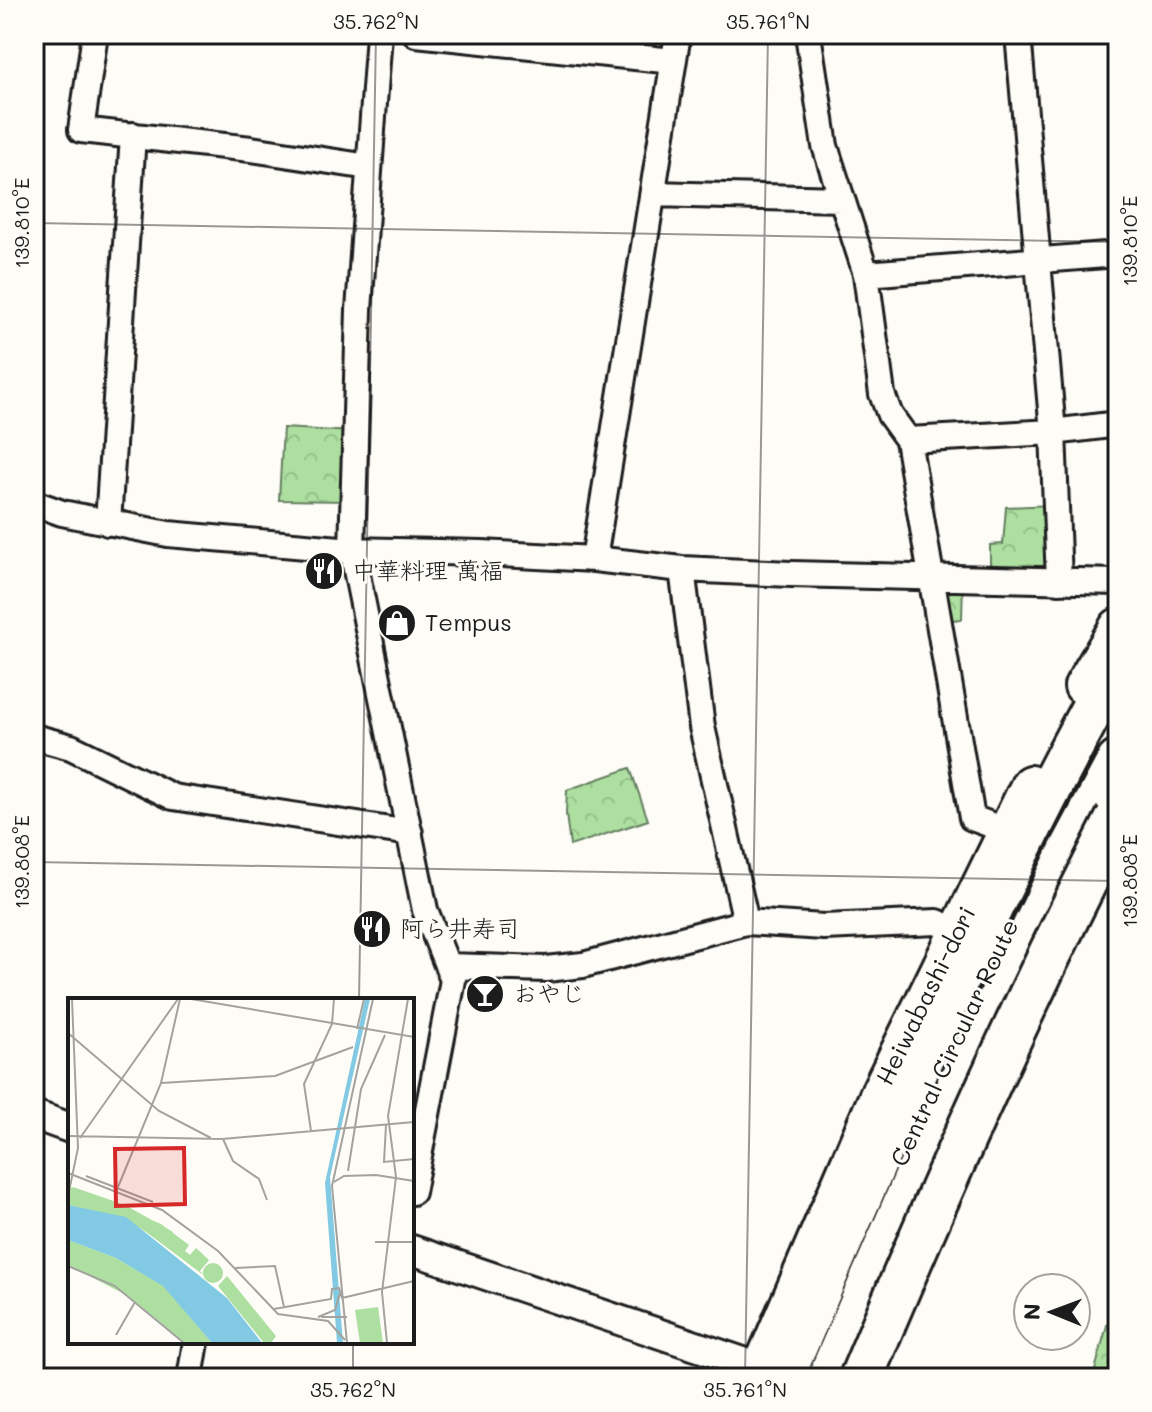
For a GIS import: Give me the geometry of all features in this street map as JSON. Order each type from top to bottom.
[{"type":"highway","points":[[767,1375],[889,1130],[1017,852],[1118,662]]},
{"type":"highway","name":"Central Circular Route","points":[[831,1374],[949,1048],[1118,714]]},
{"type":"highway","points":[[831,1374],[933,1138],[1069,854],[1118,762]]},
{"type":"highway","name":"Central Circular Route","points":[[831,1374],[1016,1023],[1118,817]]},
{"type":"main road","name":"Heiwabashi-dori","points":[[767,1375],[880,1091],[1005,830],[1074,701],[1118,627]]},
{"type":"main road","points":[[831,1374],[929,1124],[1057,861],[1118,751]]},
{"type":"main road","points":[[873,1378],[969,1152],[1084,909],[1088,892],[1088,854],[1093,832],[1118,784]]},
{"type":"street","points":[[95,34],[81,130],[251,149],[369,167]]},
{"type":"street","points":[[379,34],[359,310],[352,550],[425,910],[453,980],[414,1182]]},
{"type":"street","points":[[416,34],[673,61]]},
{"type":"street","points":[[594,559],[678,34]]},
{"type":"street","points":[[808,34],[825,146],[866,274],[882,394],[890,415],[908,440],[972,818],[1005,830]]},
{"type":"street","points":[[1018,34],[1053,432],[1059,581]]},
{"type":"street","points":[[108,523],[133,135]]},
{"type":"street","points":[[653,194],[842,199]]},
{"type":"street","points":[[866,274],[1118,254]]},
{"type":"street","points":[[908,440],[1053,432],[1118,424]]},
{"type":"street","points":[[34,503],[62,513],[168,534],[352,550],[594,559],[682,569],[1118,582]]},
{"type":"street","points":[[682,569],[702,727],[746,922]]},
{"type":"street","points":[[34,737],[71,747],[173,797],[410,833]]},
{"type":"street","points":[[448,966],[546,969],[583,965],[746,922],[824,927],[937,922],[957,932]]},
{"type":"street","points":[[34,1115],[68,1127]]},
{"type":"street","points":[[414,1251],[767,1375]]},
{"type":"street","points":[[190,1378],[196,1344]]},
{"type":"green space","points":[[283,428],[352,432],[349,501],[279,500]]},
{"type":"green space","points":[[1053,505],[1055,575],[990,574],[990,545],[1003,544],[1006,507]]},
{"type":"green space","points":[[933,580],[963,581],[962,619],[941,621]]},
{"type":"green space","points":[[630,768],[648,820],[570,846],[567,790]]},
{"type":"green space","points":[[1118,1300],[1118,1378],[1093,1378],[1107,1325]]},
{"type":"place","name":"中華料理 萬福","points":[[324,571]]},
{"type":"place","name":"Tempus","points":[[397,623]]},
{"type":"place","name":"阿ら井寿司","points":[[372,929]]},
{"type":"place","name":"おやじ","points":[[485,994]]}]
